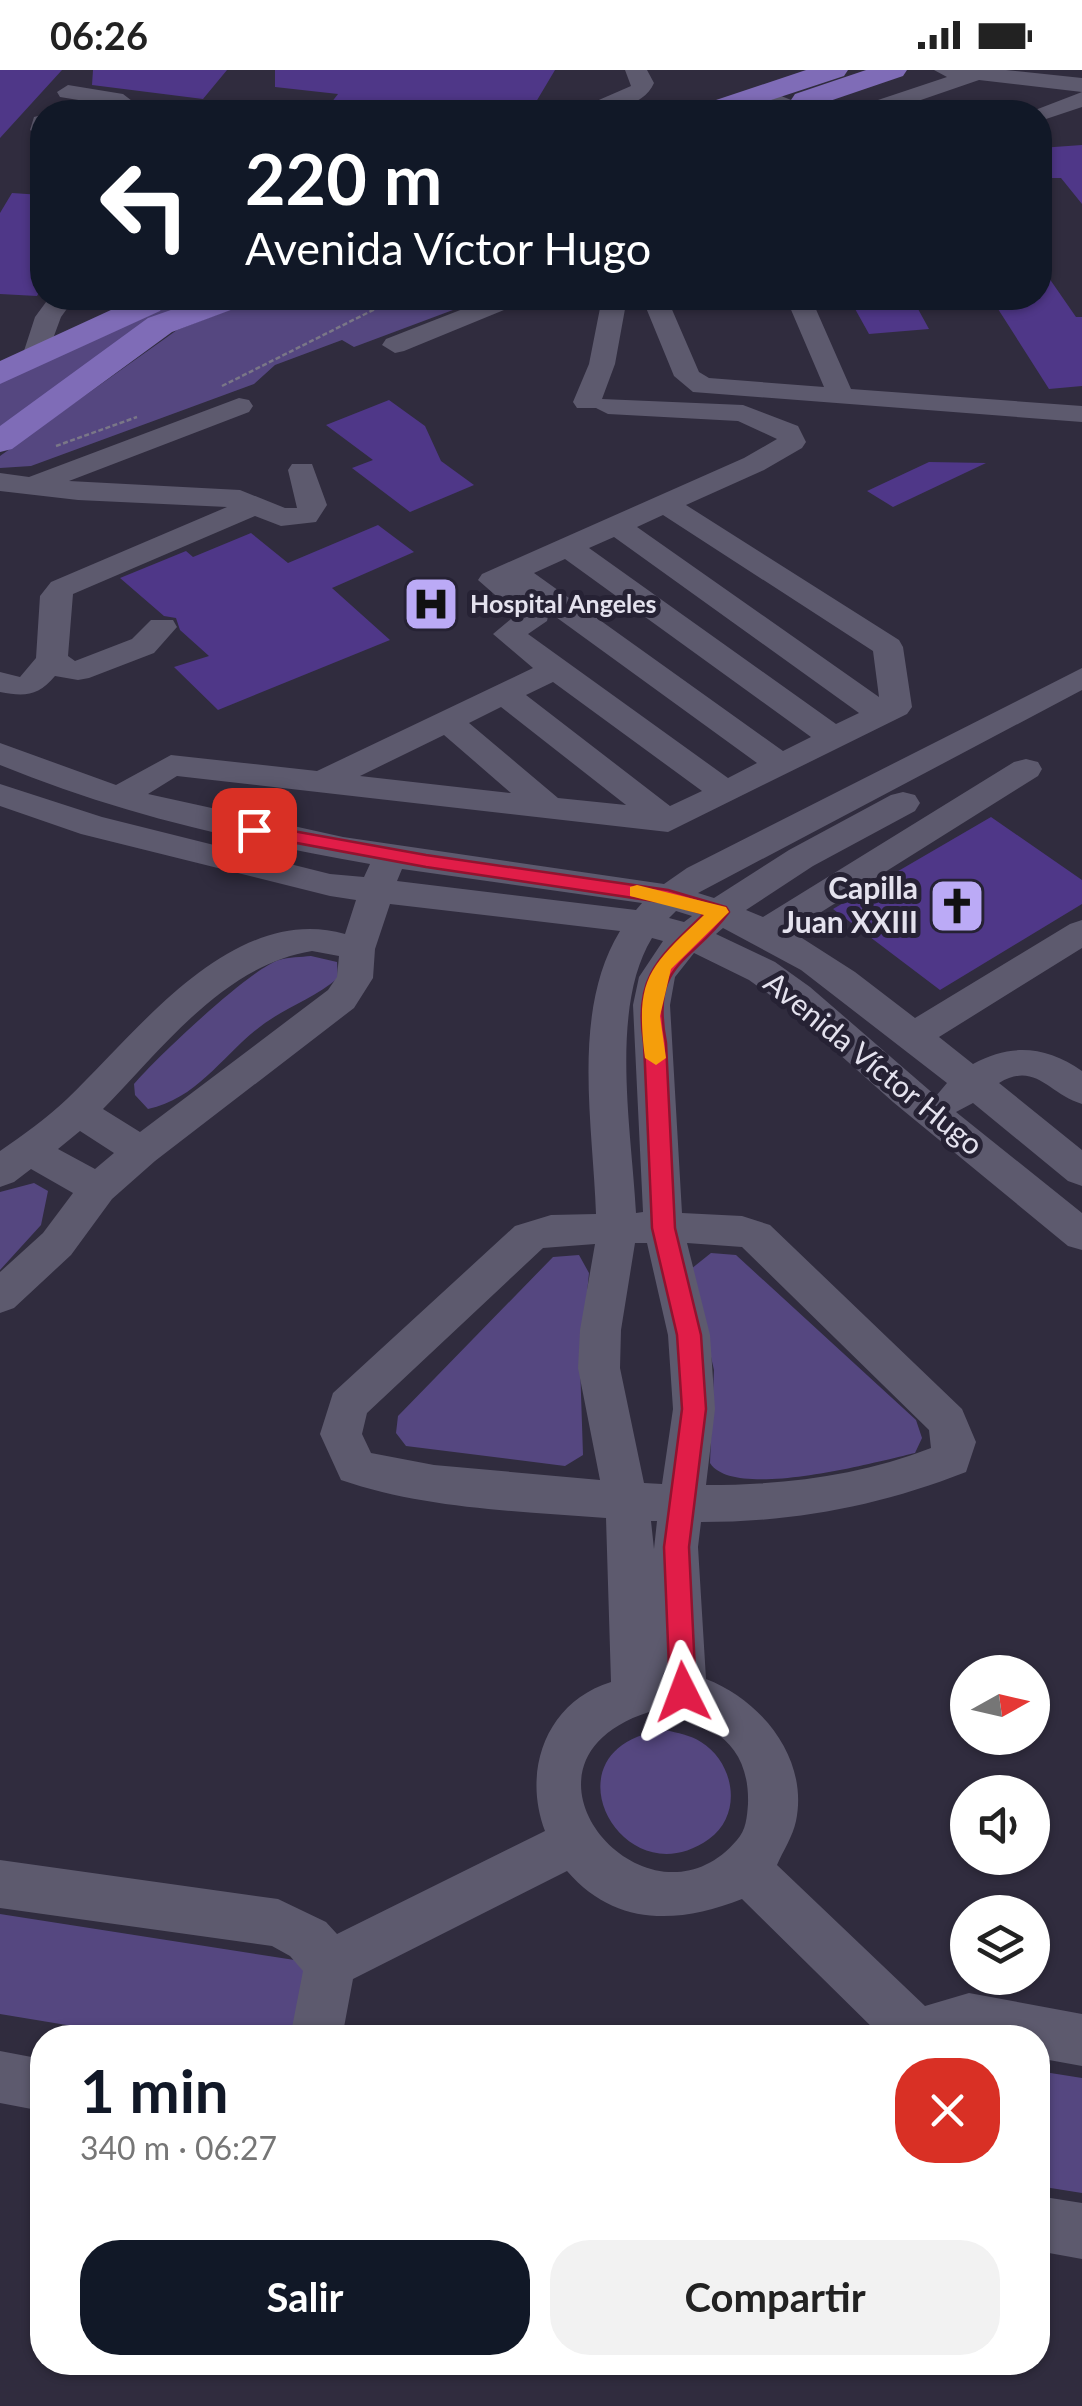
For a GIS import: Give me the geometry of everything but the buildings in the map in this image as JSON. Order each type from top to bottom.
[{"type":"main road","points":[[785,100],[834,70]]},
{"type":"main road","points":[[795,100],[890,70]]},
{"type":"main road","points":[[0,374],[139,310]]},
{"type":"main road","points":[[0,442],[160,325],[201,310]]},
{"type":"street","points":[[61,100],[87,70]]},
{"type":"street","points":[[619,100],[640,90],[643,83],[636,70]]},
{"type":"street","points":[[946,70],[971,76],[1082,85]]},
{"type":"street","points":[[900,100],[971,76]]},
{"type":"street","points":[[982,100],[1036,81]]},
{"type":"street","points":[[68,92],[118,100]]},
{"type":"street","points":[[1052,109],[1082,98]]},
{"type":"street","points":[[35,357],[53,310]]},
{"type":"street","points":[[395,345],[482,310]]},
{"type":"street","points":[[612,310],[598,404],[756,416],[788,432],[792,442],[493,580],[536,615],[508,634],[726,792]]},
{"type":"street","points":[[660,310],[687,376],[696,384],[1082,414]]},
{"type":"street","points":[[803,310],[841,396]]},
{"type":"street","points":[[0,499],[229,397]]},
{"type":"street","points":[[0,482],[98,493],[240,499],[290,519],[306,516],[313,505],[302,470]]},
{"type":"street","points":[[119,798],[171,765],[668,821],[896,707],[888,647],[664,503]]},
{"type":"street","points":[[52,659],[55,596],[62,588],[255,505]]},
{"type":"street","points":[[616,525],[882,714]]},
{"type":"street","points":[[569,548],[834,738]]},
{"type":"street","points":[[513,572],[782,764]]},
{"type":"street","points":[[52,659],[66,670],[78,671],[144,646],[162,627]]},
{"type":"street","points":[[16,683],[52,659]]},
{"type":"street","points":[[321,782],[555,669]]},
{"type":"street","points":[[953,761],[1082,677]]},
{"type":"street","points":[[504,694],[668,821]]},
{"type":"street","points":[[635,1693],[626,1502],[609,1434],[598,1364],[606,1280],[617,1230],[610,1042],[612,1001],[621,963],[643,923],[668,897],[776,854],[953,761],[1082,702]]},
{"type":"street","points":[[448,721],[549,808]]},
{"type":"street","points":[[388,750],[437,795]]},
{"type":"street","name":"Avenida Víctor Hugo","points":[[0,752],[47,774],[119,798],[254,830],[668,897],[719,912],[767,932],[835,974],[916,1034],[1082,1171]]},
{"type":"street","points":[[767,932],[793,911],[1026,769]]},
{"type":"street","points":[[9,799],[47,774]]},
{"type":"street","name":"Avenida Víctor Hugo","points":[[9,799],[330,885],[643,923],[690,936],[762,971],[797,996],[1082,1234]]},
{"type":"street","points":[[683,1692],[676,1547],[694,1409],[689,1335],[664,1228],[655,1043],[650,1016],[662,967],[690,936],[751,885],[776,854]]},
{"type":"street","points":[[0,1297],[57,1244],[98,1189],[141,1151],[341,999],[355,978],[357,949],[390,855]]},
{"type":"street","points":[[311,939],[330,885]]},
{"type":"street","points":[[916,1034],[1082,932]]},
{"type":"street","points":[[15,1161],[78,1112],[153,1032],[234,967],[272,948],[311,939],[357,949]]},
{"type":"street","points":[[797,996],[835,974]]},
{"type":"street","points":[[610,1042],[655,1043]]},
{"type":"street","points":[[921,1103],[962,1073],[1014,1059],[1045,1064],[1082,1090]]},
{"type":"street","points":[[78,1112],[141,1151]]},
{"type":"street","points":[[15,1161],[98,1189]]},
{"type":"street","points":[[664,1228],[742,1230],[756,1236],[947,1421],[954,1442],[951,1458],[914,1476],[852,1491],[788,1500],[680,1503],[626,1502],[393,1479],[356,1467],[341,1434],[348,1405],[529,1237],[551,1230],[664,1228]]},
{"type":"street","points":[[683,1692],[714,1703],[742,1722],[762,1748],[774,1778],[775,1810],[764,1841],[744,1867],[718,1885],[702,1890],[654,1894],[622,1885],[593,1868],[572,1844],[558,1814],[556,1782],[562,1752],[579,1726],[604,1706],[635,1693],[683,1692]]},
{"type":"street","points":[[330,1964],[572,1844]]},
{"type":"street","points":[[744,1867],[910,2025]]},
{"type":"street","points":[[0,1884],[278,1923],[308,1939],[330,1964]]},
{"type":"street","points":[[318,2025],[330,1964]]},
{"type":"street","points":[[941,2025],[969,2018],[1005,2025]]},
{"type":"street","points":[[1050,2034],[1082,2040]]},
{"type":"street","points":[[0,2077],[30,2083]]},
{"type":"street","points":[[1050,2226],[1082,2231]]},
{"type":"path","points":[[229,397],[265,362],[379,310]]},
{"type":"path","points":[[56,446],[140,416]]},
{"type":"shaded area","points":[[161,310],[183,310],[0,427],[0,383]]},
{"type":"shaded area","points":[[229,310],[453,310],[354,347],[342,340],[275,365],[254,384],[31,466],[0,468],[0,456],[177,330]]},
{"type":"shaded area","points":[[311,956],[337,962],[338,978],[265,1023],[182,1095],[148,1109],[135,1095],[134,1084],[145,1072],[247,980],[279,960]]},
{"type":"shaded area","points":[[34,1183],[48,1191],[41,1225],[0,1270],[0,1192]]},
{"type":"shaded area","points":[[711,1253],[736,1255],[916,1420],[922,1438],[915,1453],[775,1479],[724,1474],[710,1463],[714,1370],[691,1269]]},
{"type":"shaded area","points":[[579,1255],[589,1273],[580,1364],[583,1455],[565,1466],[406,1446],[396,1433],[398,1416],[553,1257]]},
{"type":"shaded area","points":[[665,1730],[693,1738],[713,1751],[730,1789],[727,1817],[720,1829],[709,1839],[677,1853],[647,1851],[623,1836],[607,1814],[600,1788],[606,1763],[627,1742]]},
{"type":"shaded area","points":[[0,1914],[301,1961],[310,1976],[303,2025],[66,2025],[0,2014]]},
{"type":"shaded area","points":[[1050,2073],[1082,2078],[1082,2193],[1050,2188]]},
{"type":"slow traffic","points":[[637,892],[719,912],[662,967],[650,1016],[656,1058]]},
{"type":"place","name":"Hospital Angeles","points":[[431,604]]},
{"type":"place","name":"Capilla Juan XXIII","points":[[957,906]]},
{"type":"route","points":[[254,830],[426,861],[607,886],[668,897],[719,912],[662,967],[650,1016],[655,1043],[664,1228],[689,1335],[694,1409],[676,1547],[683,1692]]}]
